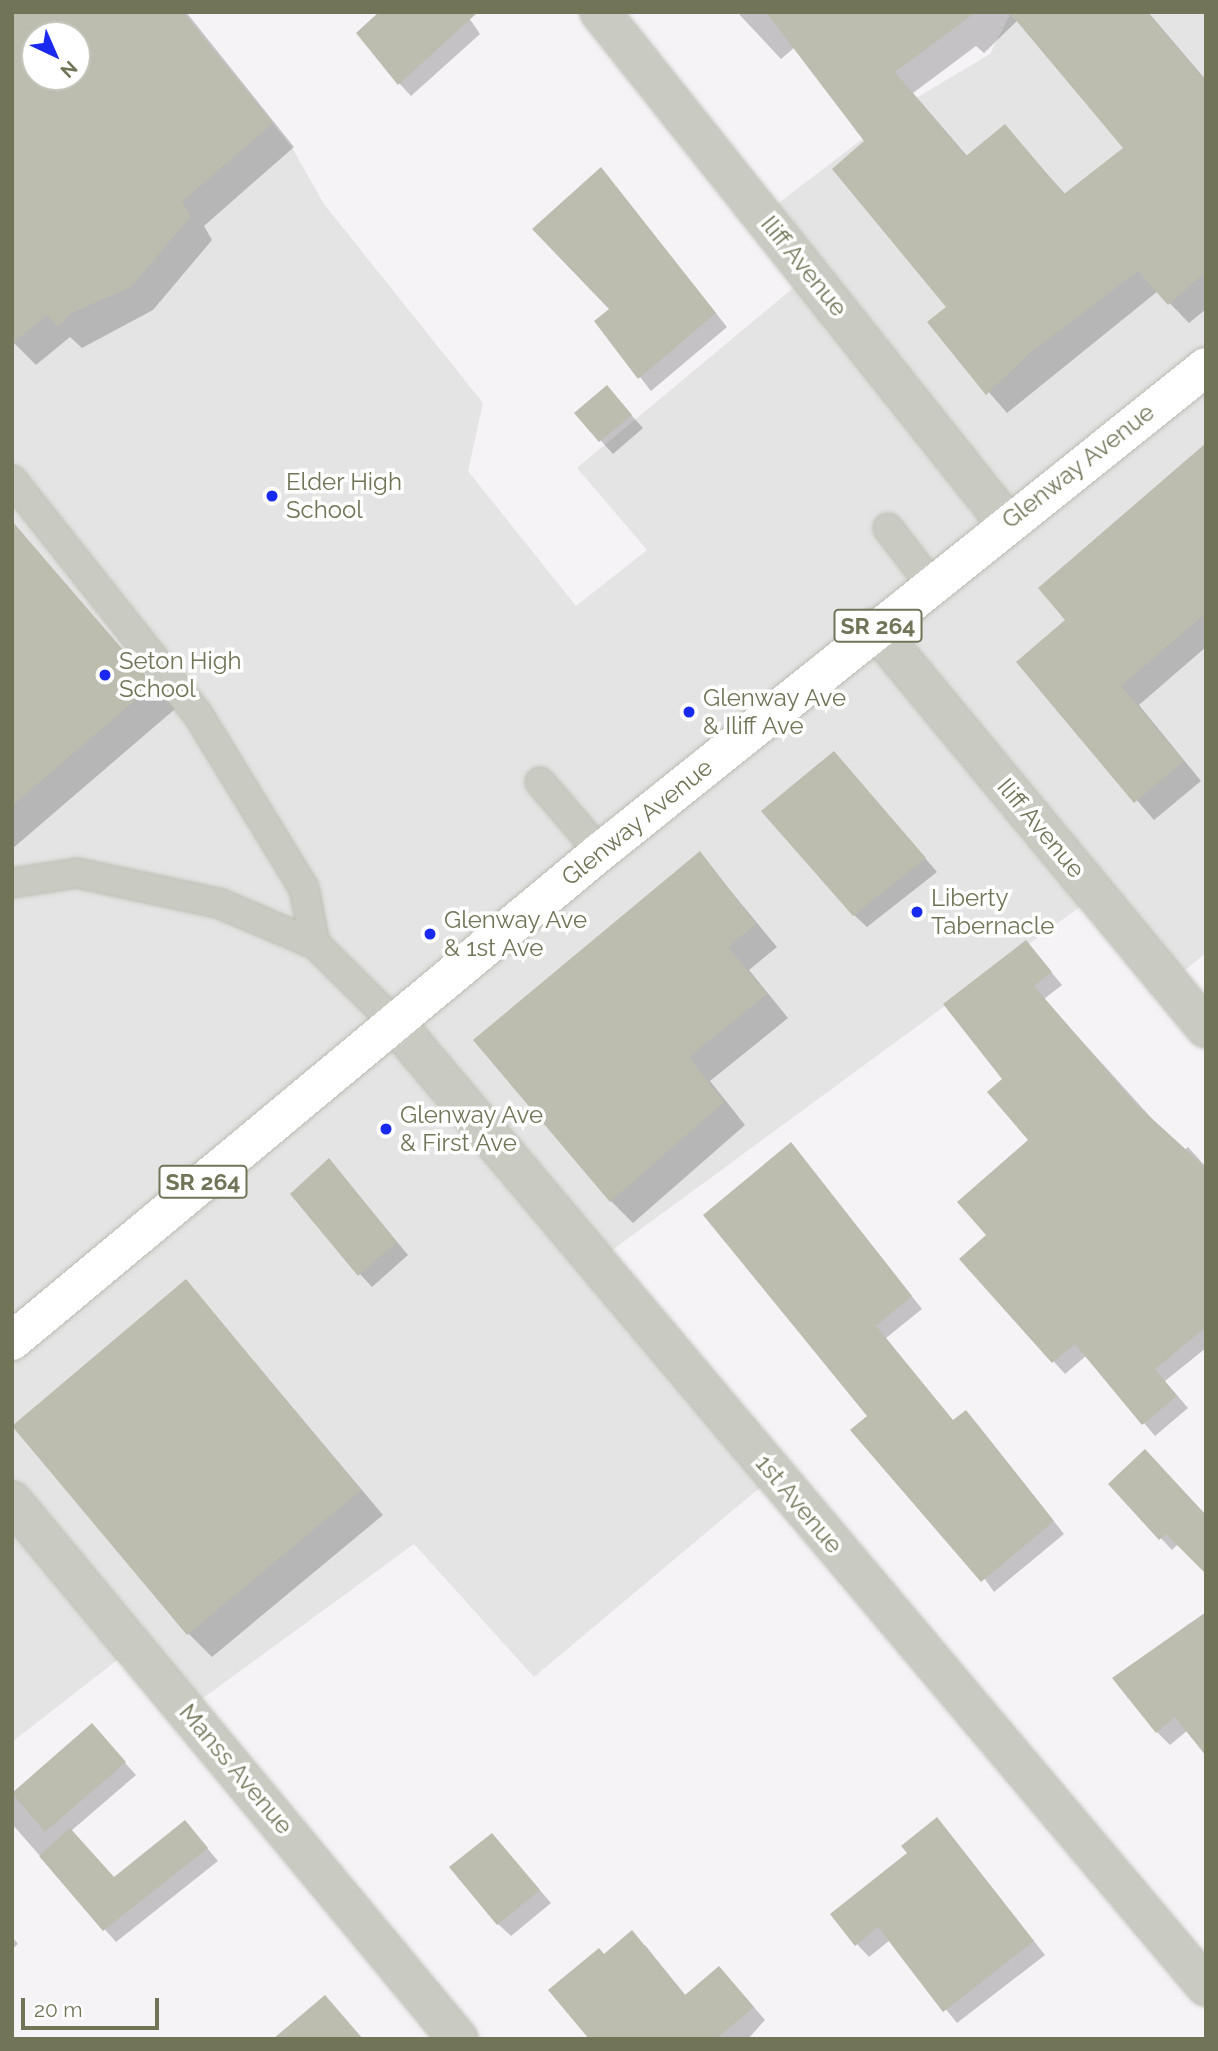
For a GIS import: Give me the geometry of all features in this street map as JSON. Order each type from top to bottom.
[{"type":"main road","name":"Glenway Avenue","points":[[12,1341],[393,1021],[600,852],[1006,522],[1206,368]]},
{"type":"street","name":"Iliff Avenue","points":[[600,12],[1006,522]]},
{"type":"street","name":"Iliff Avenue","points":[[875,628],[1206,1028]]},
{"type":"street","name":"1st Avenue","points":[[393,1021],[1206,1986]]},
{"type":"street","name":"Manss Avenue","points":[[12,1501],[458,2039]]},
{"type":"lane","points":[[12,480],[157,656],[227,758],[304,888],[315,944]]},
{"type":"lane","points":[[888,528],[931,584]]},
{"type":"lane","points":[[540,782],[600,852]]},
{"type":"lane","points":[[12,883],[77,873],[149,883],[221,904],[315,944],[393,1021]]},
{"type":"shaded area","points":[[12,12],[181,12],[291,146],[324,204],[483,403],[468,471],[576,606],[647,550],[577,468],[810,274],[763,215],[916,98],[990,54],[1011,12],[1206,12],[1206,953],[1169,983],[1096,895],[596,1262],[775,1475],[534,1677],[414,1544],[187,1710],[134,1647],[12,1742]]},
{"type":"building","points":[[12,12],[183,12],[273,123],[182,202],[191,216],[131,287],[71,313],[58,327],[47,315],[12,344]]},
{"type":"building","points":[[379,12],[478,12],[398,85],[356,33]]},
{"type":"building","points":[[766,12],[976,12],[895,72],[966,156],[1005,124],[1064,194],[1123,148],[1009,12],[1147,12],[1206,81],[1206,272],[1168,305],[1138,271],[1030,353],[986,395],[927,322],[946,307],[832,169],[864,141]]},
{"type":"building","points":[[601,167],[716,313],[638,379],[594,321],[609,309],[532,229]]},
{"type":"building","points":[[607,385],[632,415],[599,442],[574,413]]},
{"type":"building","points":[[1206,443],[1206,613],[1121,686],[1184,761],[1134,803],[1016,662],[1065,620],[1038,588]]},
{"type":"building","points":[[12,521],[153,685],[12,806]]},
{"type":"building","points":[[834,751],[926,858],[853,916],[761,811]]},
{"type":"building","points":[[700,851],[756,924],[728,947],[767,994],[689,1057],[724,1102],[610,1202],[473,1040]]},
{"type":"building","points":[[1026,940],[1052,972],[1034,986],[1135,1103],[1206,1168],[1206,1327],[1155,1369],[1177,1396],[1142,1425],[1075,1344],[1052,1363],[959,1259],[986,1235],[957,1202],[1028,1140],[987,1092],[1002,1079],[943,1004]]},
{"type":"building","points":[[791,1142],[912,1296],[876,1326],[953,1420],[966,1410],[1054,1521],[981,1582],[850,1430],[867,1416],[703,1215]]},
{"type":"building","points":[[329,1158],[397,1242],[358,1276],[290,1194]]},
{"type":"building","points":[[186,1279],[361,1490],[187,1635],[12,1426]]},
{"type":"building","points":[[1145,1449],[1206,1515],[1206,1574],[1166,1534],[1159,1540],[1108,1484]]},
{"type":"building","points":[[1206,1612],[1206,1756],[1175,1717],[1156,1733],[1112,1678]]},
{"type":"building","points":[[92,1723],[126,1762],[45,1832],[12,1793]]},
{"type":"building","points":[[937,1817],[1034,1941],[943,2012],[878,1927],[855,1946],[830,1914],[907,1853],[901,1846]]},
{"type":"building","points":[[185,1820],[208,1848],[103,1931],[39,1856],[70,1828],[114,1877]]},
{"type":"building","points":[[492,1833],[540,1890],[497,1925],[449,1867]]},
{"type":"building","points":[[632,1930],[685,1995],[719,1966],[754,2007],[716,2039],[589,2039],[548,1990],[599,1948],[604,1954]]},
{"type":"building","points":[[325,1995],[363,2039],[273,2039]]},
{"type":"place","name":"Elder High School","points":[[272,496]]},
{"type":"place","name":"Seton High School","points":[[105,675]]},
{"type":"place","name":"Glenway Ave & Iliff Ave","points":[[689,712]]},
{"type":"place","name":"Liberty Tabernacle","points":[[917,912]]},
{"type":"place","name":"Glenway Ave & 1st Ave","points":[[430,934]]},
{"type":"place","name":"Glenway Ave & First Ave","points":[[386,1129]]}]
